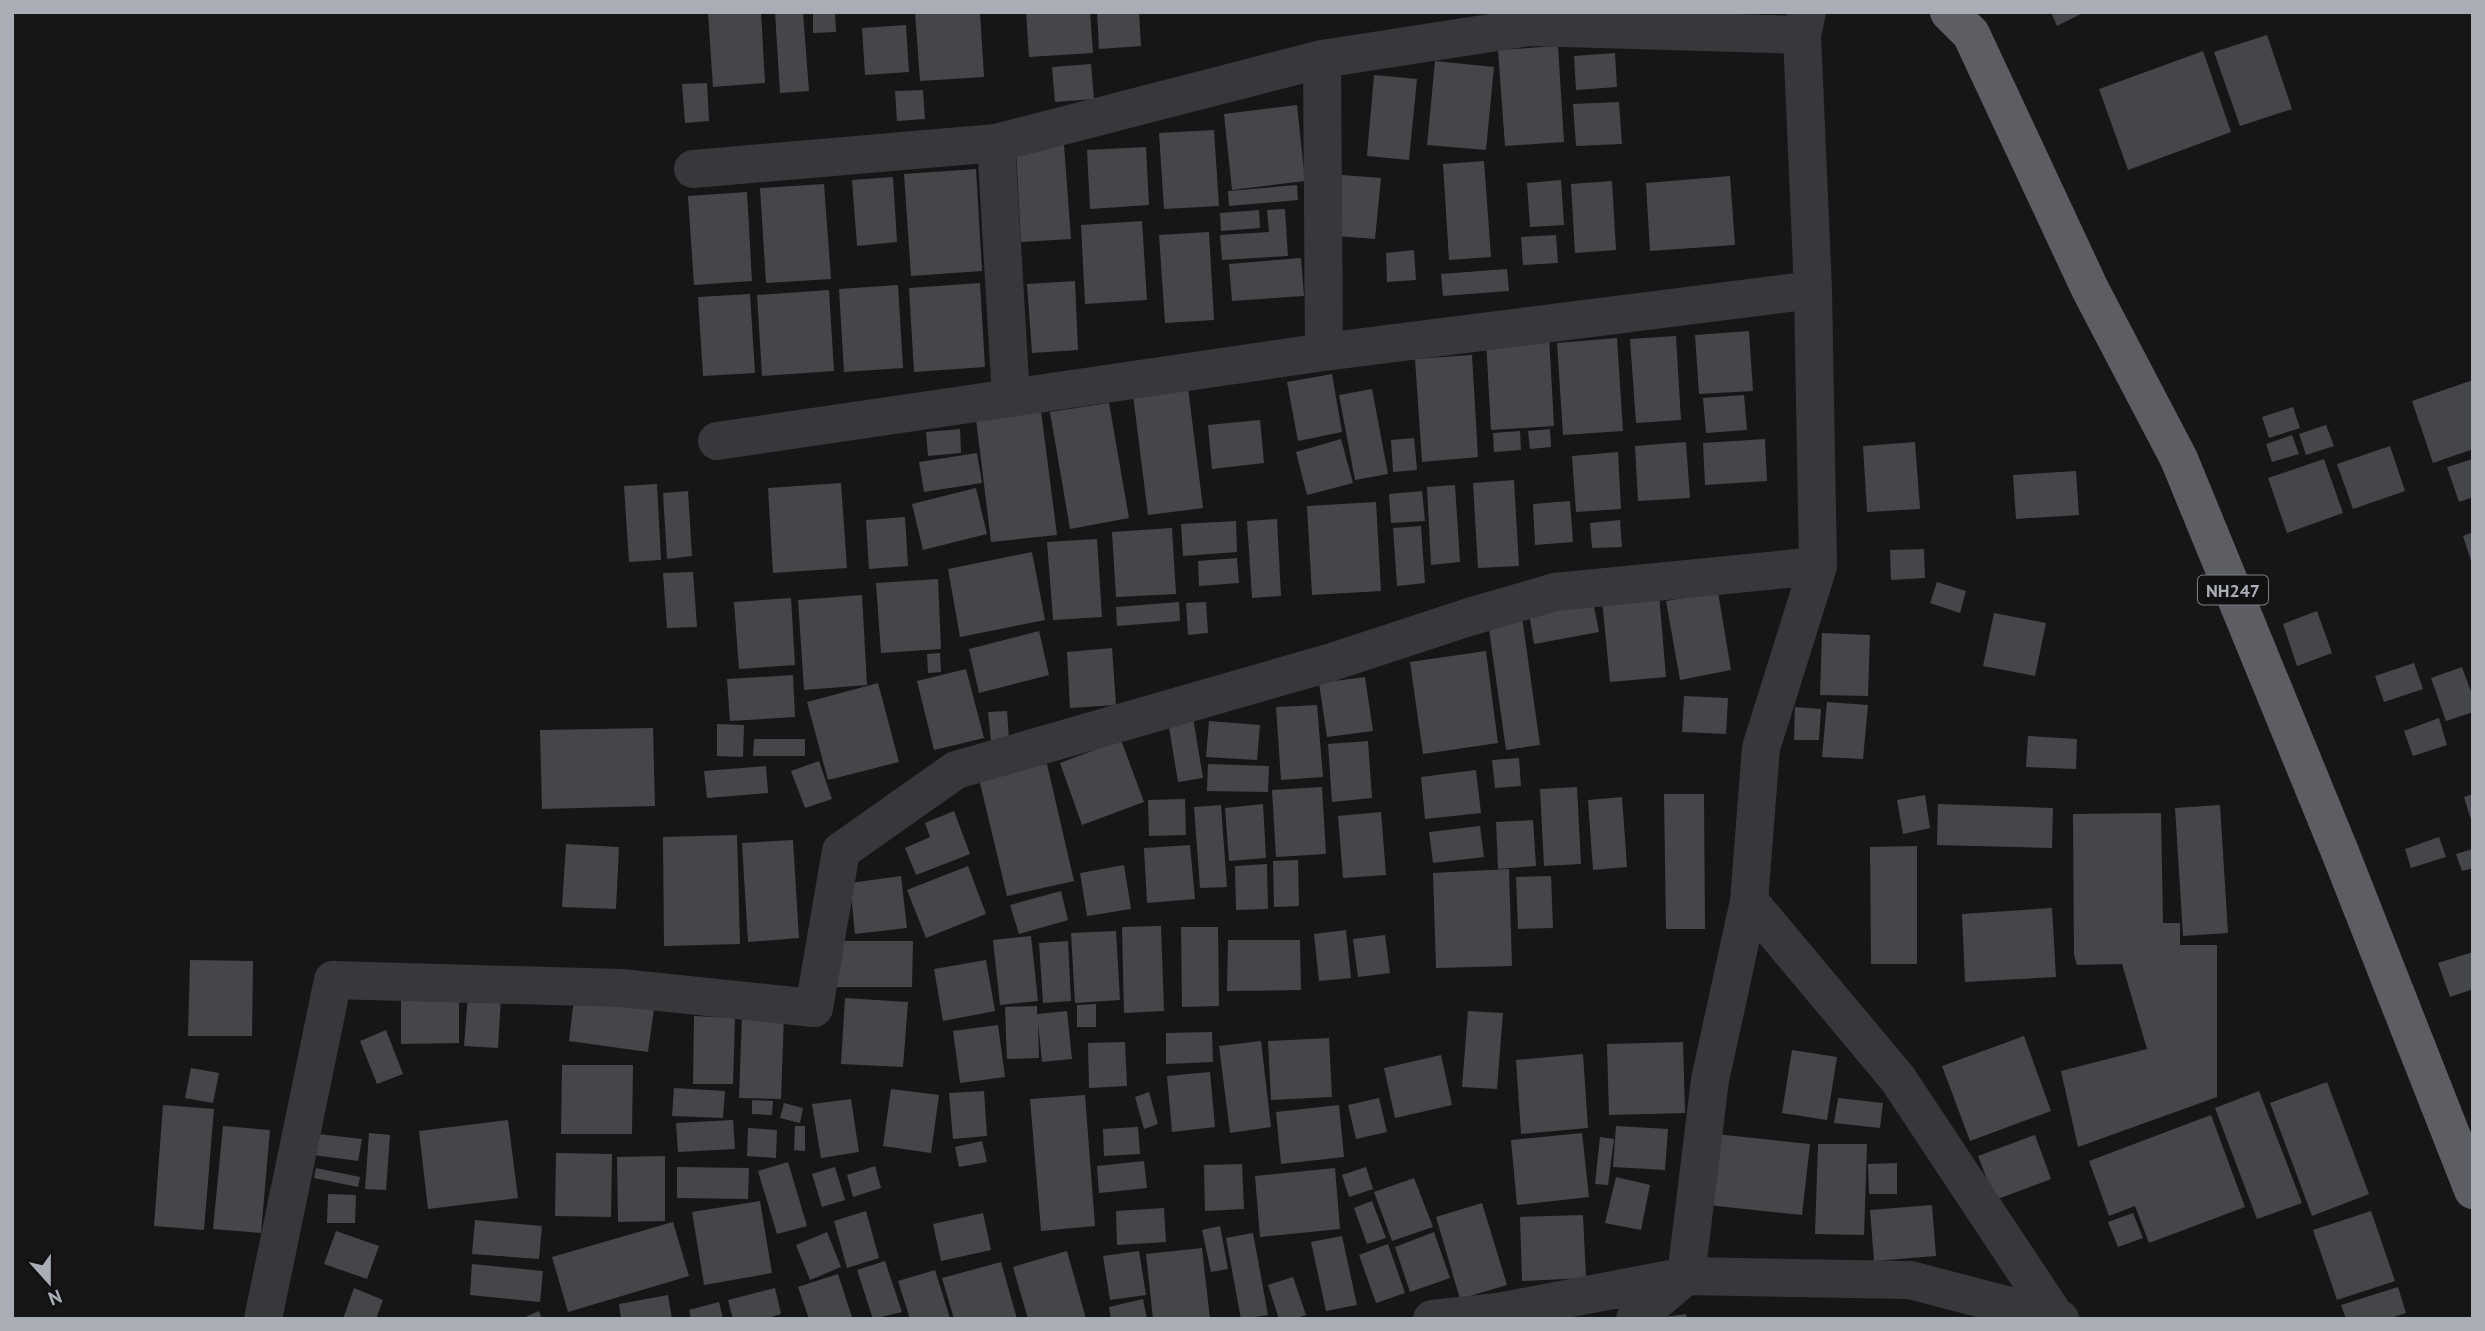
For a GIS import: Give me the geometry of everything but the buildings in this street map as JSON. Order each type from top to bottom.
[{"type":"highway","name":"NH247","points":[[1949,12],[1971,34],[2090,289],[2179,459],[2340,852],[2473,1190]]},
{"type":"street","points":[[693,169],[996,143],[1322,59],[1529,27],[1804,23],[1813,290],[1818,566],[1761,748],[1749,901],[1710,1080],[1686,1276],[1634,1319]]},
{"type":"street","points":[[1322,59],[1324,352]]},
{"type":"street","points":[[996,143],[1011,398]]},
{"type":"street","points":[[717,441],[1324,352],[1813,290]]},
{"type":"street","points":[[263,1319],[333,980],[621,988],[814,1008],[841,851],[957,769],[1318,666],[1555,592],[1818,566]]},
{"type":"street","points":[[1749,901],[1898,1079],[2057,1317]]},
{"type":"street","points":[[1432,1319],[1497,1315],[1686,1276],[1910,1280],[2057,1317]]}]
